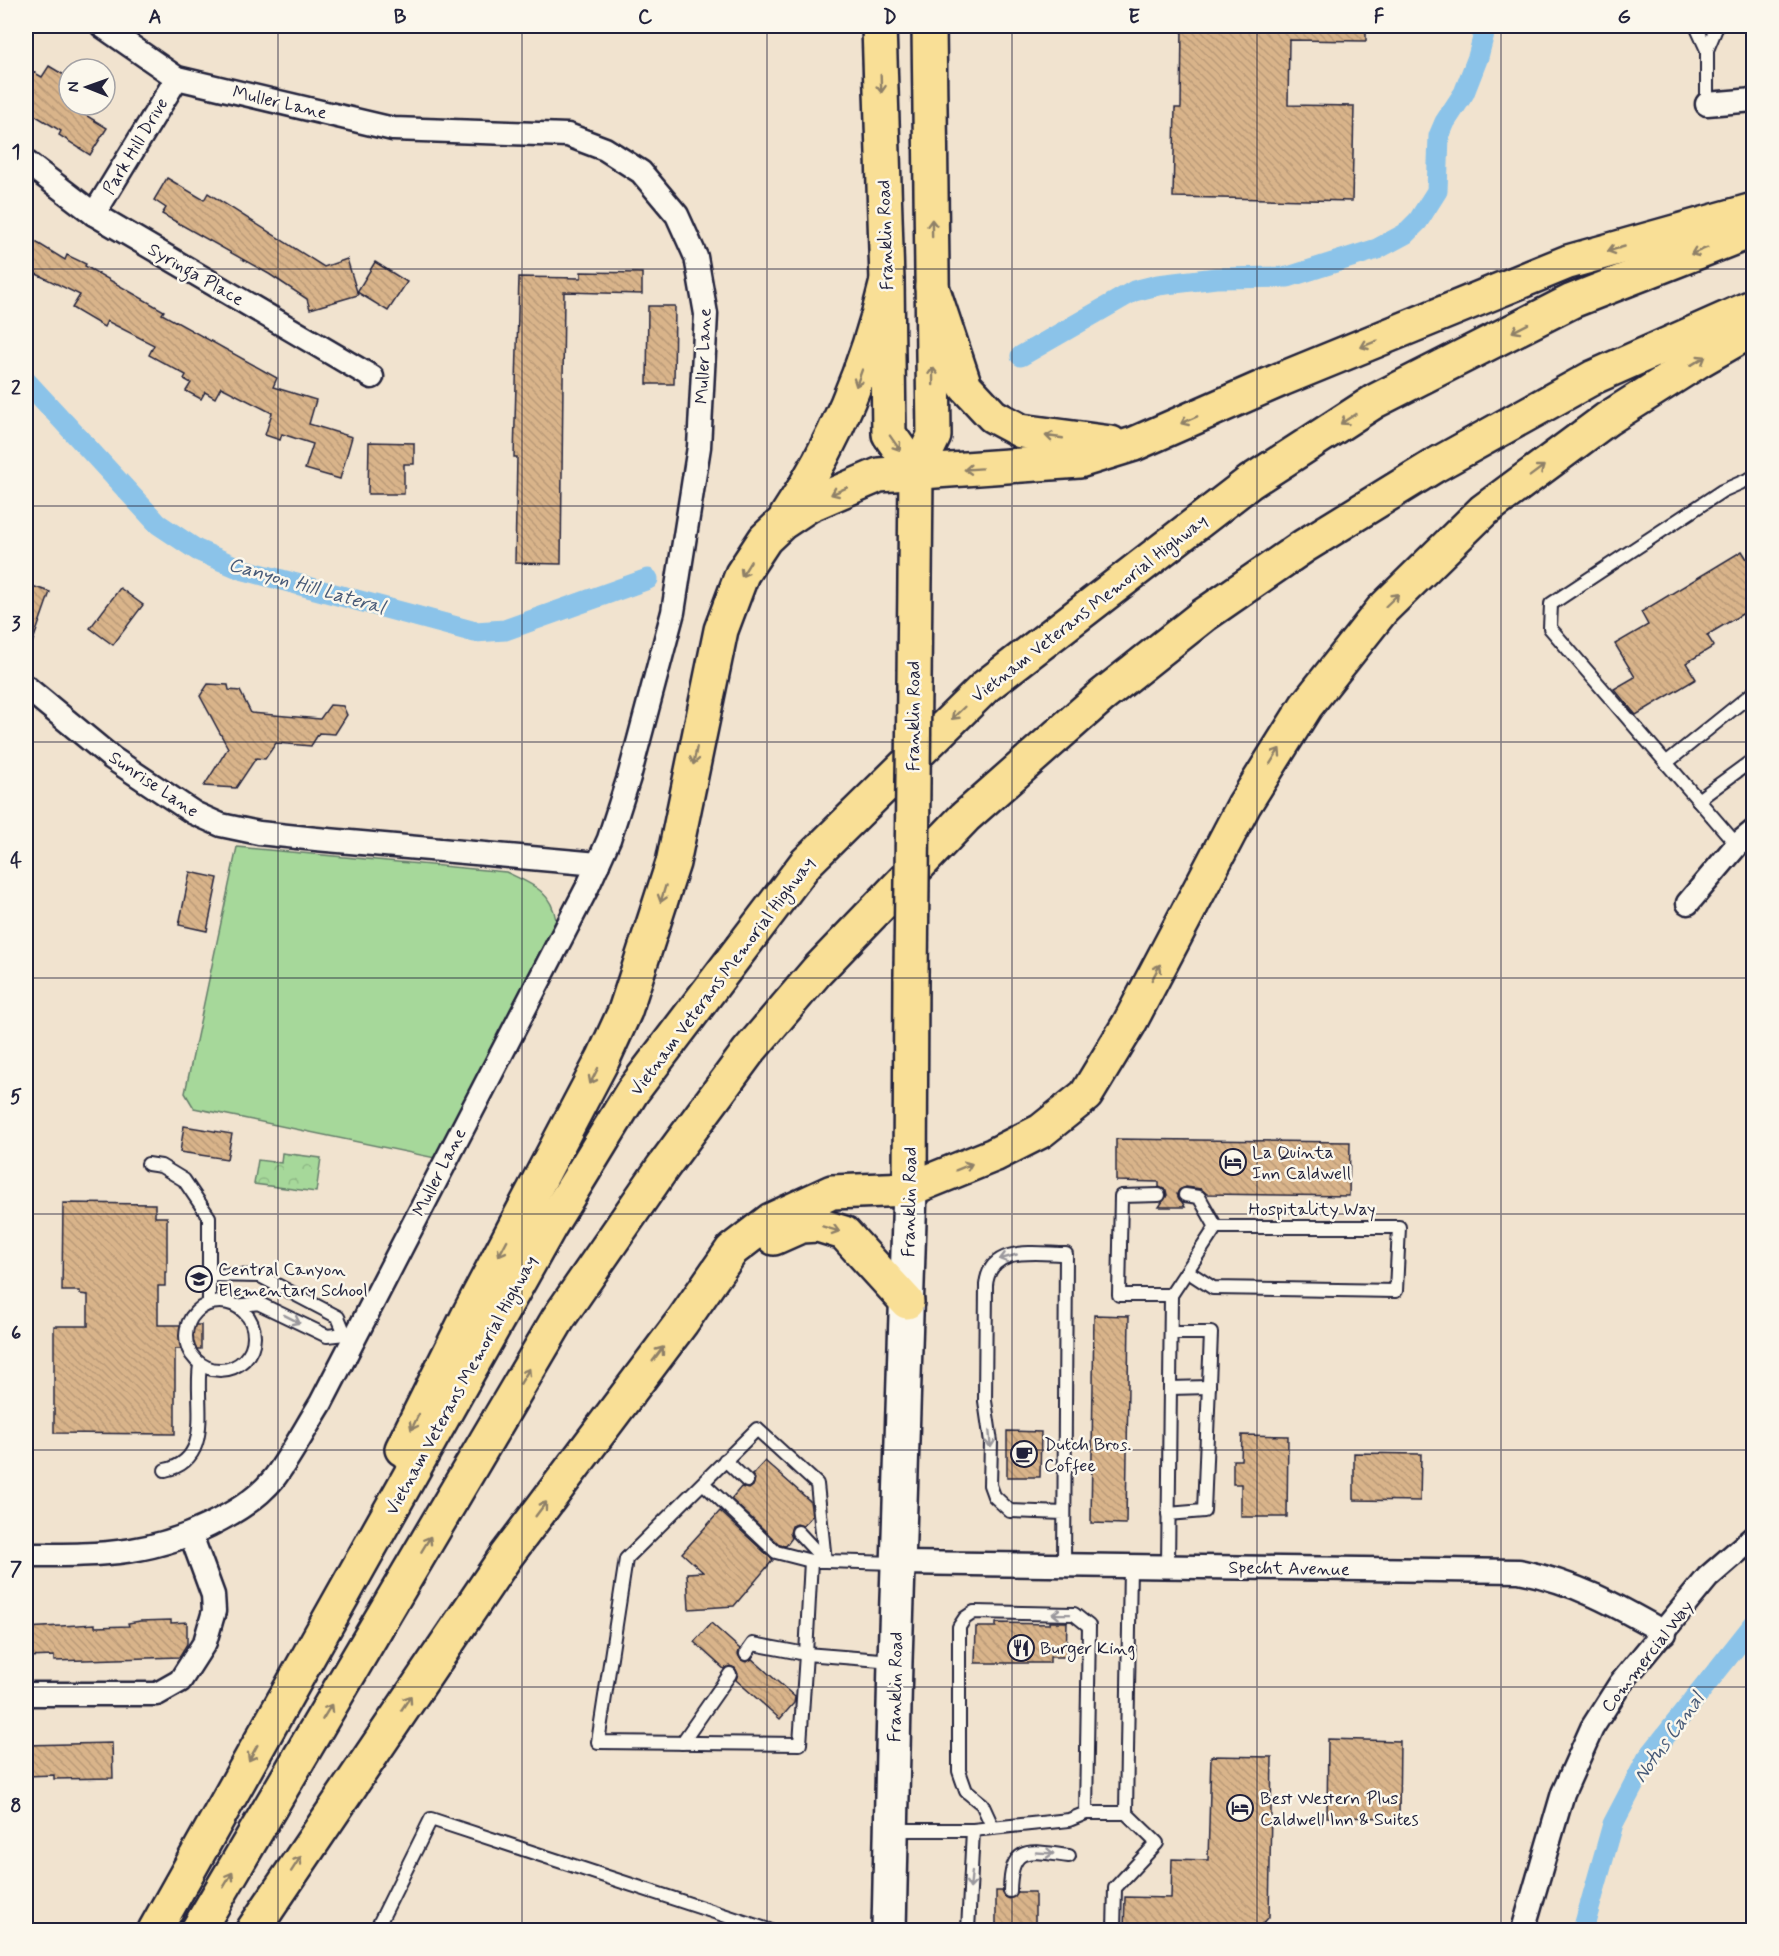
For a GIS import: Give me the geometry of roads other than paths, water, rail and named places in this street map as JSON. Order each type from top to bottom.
[{"type":"main road","name":"Franklin Road","points":[[879,26],[889,434],[916,473]]},
{"type":"main road","name":"Franklin Road","points":[[889,1930],[910,1188],[916,473],[934,436],[929,26]]},
{"type":"main road","points":[[312,1647],[355,1544],[470,1312],[579,1106],[625,1011],[673,863],[721,630],[742,574],[765,540],[782,523],[809,505],[879,475],[1078,461],[1134,444],[1282,379],[1568,262],[1754,210]]},
{"type":"main road","name":"Vietnam Veterans Memorial Highway","points":[[155,1930],[550,1226],[632,1092],[806,862],[986,686],[1250,482],[1375,401],[1572,301],[1754,230]]},
{"type":"main road","points":[[782,523],[816,472],[850,403],[874,336],[887,281]]},
{"type":"main road","points":[[932,287],[965,387],[993,416],[1021,431],[1052,437],[1134,444]]},
{"type":"main road","points":[[198,1930],[558,1319],[663,1167],[748,1052],[833,953],[965,817],[1102,696],[1204,615],[1304,546],[1434,466],[1594,377],[1754,306]]},
{"type":"main road","points":[[253,1930],[506,1556],[682,1322],[732,1250],[771,1220],[832,1192],[910,1188],[994,1155],[1041,1131],[1086,1095],[1129,1024],[1244,805],[1306,706],[1382,610],[1483,511],[1607,419],[1754,329]]},
{"type":"main road","points":[[682,1322],[754,1252],[780,1234],[801,1226],[818,1225],[844,1233],[907,1302]]},
{"type":"street","name":"Muller Lane","points":[[26,1555],[92,1555],[147,1549],[191,1535],[241,1508],[274,1478],[321,1403],[350,1336],[598,864],[629,777],[673,612],[699,447],[706,314],[696,257],[677,215],[641,172],[605,149],[568,135],[393,129],[177,78],[102,26]]},
{"type":"street","name":"Park Hill Drive","points":[[94,214],[177,78]]},
{"type":"street","points":[[1707,104],[1754,100]]},
{"type":"street","name":"Syringa Place","points":[[26,162],[94,214],[372,377]]},
{"type":"street","name":"Sunrise Lane","points":[[26,687],[112,758],[194,813],[221,825],[259,833],[598,864]]},
{"type":"street","points":[[1688,903],[1745,838]]},
{"type":"street","points":[[26,1694],[157,1694],[180,1681],[206,1642],[214,1611],[213,1595],[191,1535]]},
{"type":"street","name":"Commercial Way","points":[[1523,1930],[1563,1793],[1592,1728],[1620,1684],[1665,1633],[1708,1577],[1754,1537]]},
{"type":"street","name":"Specht Avenue","points":[[898,1563],[1519,1571],[1556,1579],[1602,1596],[1665,1633]]},
{"type":"lane","points":[[1696,26],[1707,50]]},
{"type":"lane","points":[[1707,104],[1707,50],[1717,26]]},
{"type":"lane","points":[[1745,838],[1698,800],[1550,628],[1551,604],[1722,491],[1754,477]]},
{"type":"lane","points":[[1666,763],[1754,693]]},
{"type":"lane","points":[[1698,800],[1754,759]]},
{"type":"lane","points":[[148,1164],[161,1166],[184,1180],[209,1217],[209,1303]]},
{"type":"lane","points":[[1159,1194],[1120,1196],[1119,1295],[1171,1295]]},
{"type":"lane","points":[[1168,1566],[1171,1295],[1216,1227],[1199,1197],[1185,1196]]},
{"type":"lane","name":"Hospitality Way","points":[[1187,1271],[1213,1288],[1396,1291],[1399,1227],[1216,1227]]},
{"type":"lane","points":[[1064,1513],[1010,1511],[994,1496],[990,1485],[991,1442],[985,1401],[986,1285],[987,1274],[993,1263],[1004,1256],[1066,1254],[1064,1565]]},
{"type":"lane","points":[[208,1275],[260,1276],[338,1317],[350,1336]]},
{"type":"lane","points":[[228,1302],[237,1306],[252,1322],[254,1345],[249,1355],[232,1369],[210,1370],[200,1365],[192,1357],[185,1336],[192,1316],[209,1303],[228,1302]]},
{"type":"lane","points":[[237,1306],[258,1303],[327,1336],[350,1336]]},
{"type":"lane","points":[[1168,1514],[1204,1511],[1211,1333],[1171,1333]]},
{"type":"lane","points":[[165,1470],[183,1465],[196,1446],[200,1365]]},
{"type":"lane","points":[[1170,1388],[1209,1387]]},
{"type":"lane","points":[[811,1561],[800,1744],[598,1742],[626,1558],[757,1429],[817,1484],[825,1561]]},
{"type":"lane","points":[[725,1460],[747,1481]]},
{"type":"lane","points":[[703,1483],[776,1552],[811,1561],[898,1563]]},
{"type":"lane","points":[[798,1532],[825,1561]]},
{"type":"lane","points":[[1126,1813],[1130,1566]]},
{"type":"lane","points":[[993,1828],[982,1804],[966,1791],[959,1771],[960,1692],[957,1680],[959,1627],[965,1617],[974,1612],[1074,1614],[1089,1626],[1086,1813]]},
{"type":"lane","points":[[746,1654],[753,1644],[806,1654],[895,1661]]},
{"type":"lane","points":[[682,1743],[730,1674]]},
{"type":"lane","points":[[891,1830],[973,1830],[1069,1820],[1086,1813],[1126,1813],[1157,1843],[1115,1888],[1114,1930]]},
{"type":"lane","points":[[375,1930],[431,1819],[769,1930]]},
{"type":"lane","points":[[968,1930],[973,1830]]},
{"type":"lane","points":[[1010,1892],[1010,1869],[1014,1859],[1024,1853],[1069,1856]]},
{"type":"waterway","name":"Canyon Hill Lateral","points":[[1021,356],[1134,291],[1158,285],[1216,278],[1288,277],[1377,249],[1405,234],[1418,221],[1437,191],[1439,136],[1445,122],[1464,93],[1478,57],[1486,26]]},
{"type":"waterway","name":"Canyon Hill Lateral","points":[[26,381],[158,524],[197,550],[241,569],[475,632],[505,630],[648,579]]},
{"type":"waterway","name":"Notus Canal","points":[[1583,1930],[1613,1824],[1647,1759],[1754,1624]]},
{"type":"place","name":"La Quinta Inn Caldwell","points":[[1233,1162]]},
{"type":"place","name":"Central Canyon Elementary School","points":[[199,1279]]},
{"type":"place","name":"Dutch Bros. Coffee","points":[[1024,1454]]},
{"type":"place","name":"Burger King","points":[[1021,1648]]},
{"type":"place","name":"Best Western Plus Caldwell Inn & Suites","points":[[1240,1808]]}]
